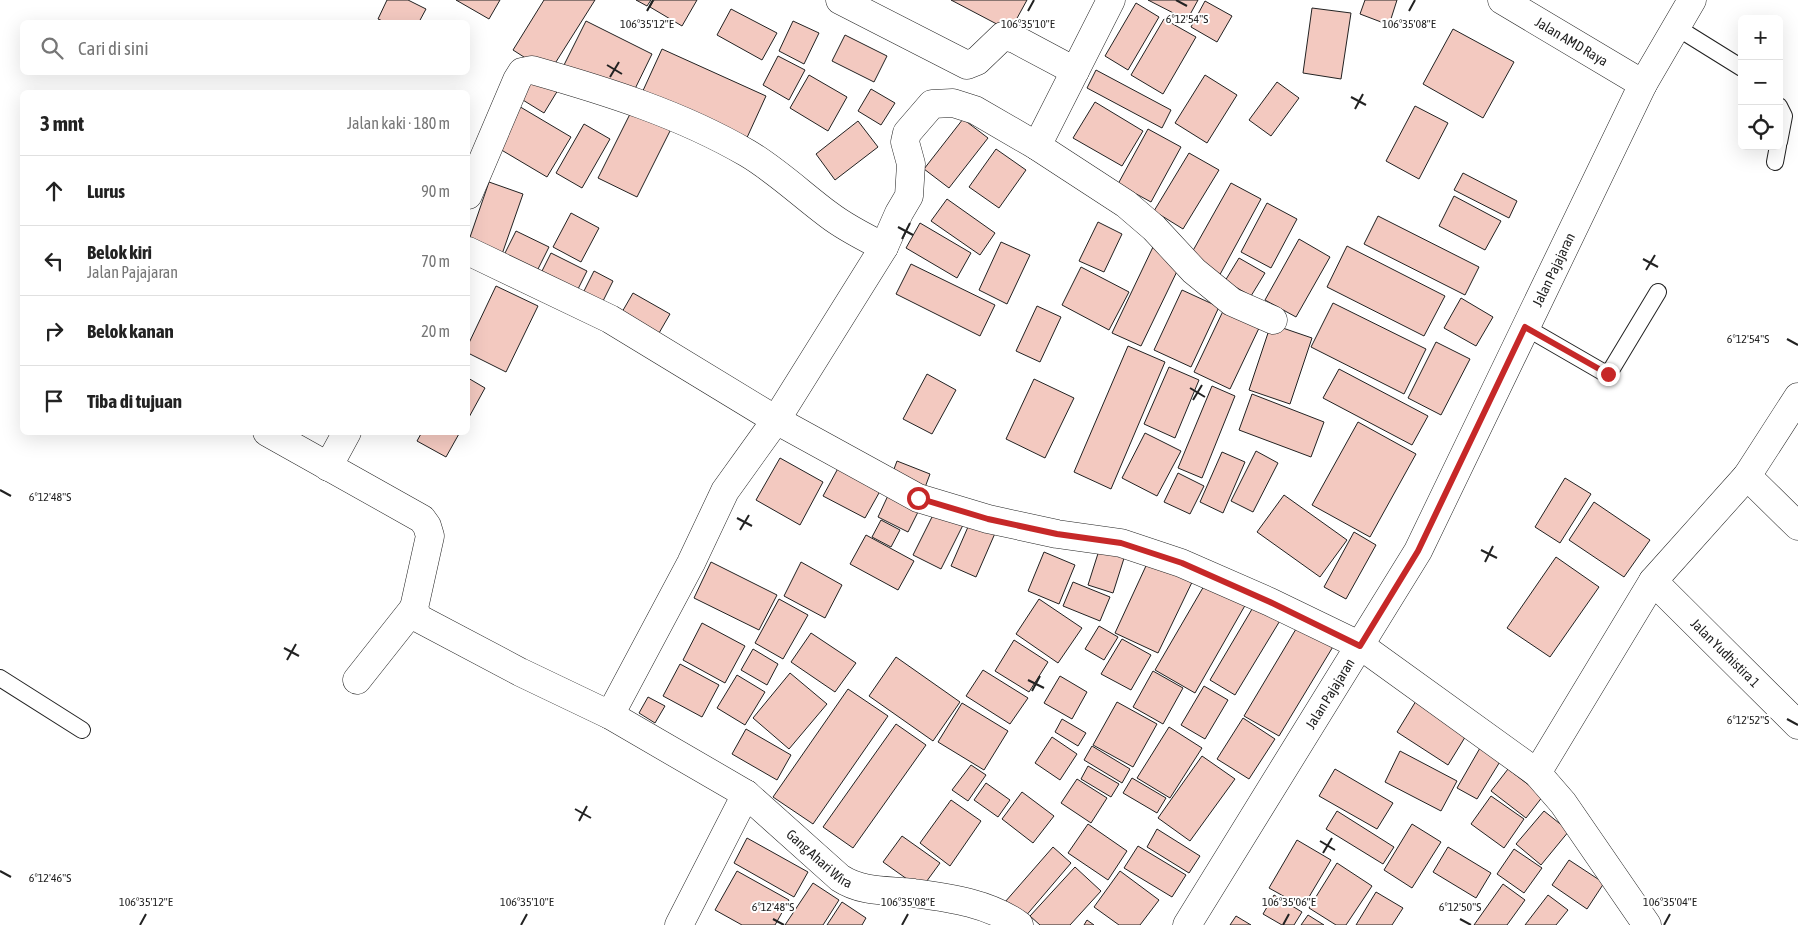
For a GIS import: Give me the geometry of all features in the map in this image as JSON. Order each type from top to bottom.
[{"type":"street","points":[[840,0],[967,65],[977,61],[1003,36],[1015,39],[1076,71]]},
{"type":"street","points":[[1037,146],[1111,0]]},
{"type":"street","name":"Jalan AMD Raya","points":[[1502,0],[1643,84]]},
{"type":"street","name":"Jalan Pajajaran","points":[[1187,925],[1418,551],[1643,84],[1692,0]]},
{"type":"street","points":[[470,190],[517,80],[522,72],[532,70],[604,91],[664,112],[719,137],[750,154],[831,217],[884,247]]},
{"type":"street","points":[[610,714],[691,563],[724,491],[776,420],[884,247],[909,196],[911,164],[905,142],[907,133],[932,104],[953,103],[974,110],[1037,146],[1126,204],[1154,228],[1194,271],[1232,302],[1273,320]]},
{"type":"street","points":[[470,252],[610,319],[776,420],[918,498],[988,519],[1057,534],[1121,543],[1182,563],[1270,602],[1360,646],[1537,773],[1563,803],[1647,925]]},
{"type":"street","points":[[1537,773],[1653,581],[1747,476],[1798,397]]},
{"type":"street","points":[[273,435],[422,519],[427,526],[430,536],[414,608],[357,680]]},
{"type":"street","points":[[328,467],[345,435]]},
{"type":"street","points":[[1747,476],[1798,526]]},
{"type":"street","name":"Jalan Yudhistira 1","points":[[1653,581],[1798,725]]},
{"type":"street","name":"Gang Ahari Wira","points":[[414,608],[415,615],[423,621],[520,672],[610,714],[746,794],[840,878],[853,886],[868,890],[914,893],[974,904],[992,909],[1019,925]]},
{"type":"street","points":[[679,925],[746,794]]},
{"type":"lane","points":[[1676,27],[1738,66]]},
{"type":"lane","points":[[1525,327],[1608,374],[1658,292]]},
{"type":"lane","points":[[0,678],[82,730]]},
{"type":"building","points":[[387,0],[408,0],[426,9],[420,20],[378,19]]},
{"type":"building","points":[[456,0],[500,0],[489,19]]},
{"type":"building","points":[[544,0],[595,0],[549,73],[513,50]]},
{"type":"building","points":[[636,0],[651,0],[647,6]]},
{"type":"building","points":[[654,0],[697,0],[682,26],[650,7]]},
{"type":"building","points":[[951,0],[1027,0],[1010,31]]},
{"type":"building","points":[[1148,0],[1198,0],[1187,20]]},
{"type":"building","points":[[1365,0],[1397,0],[1389,25],[1360,14]]},
{"type":"building","points":[[1205,1],[1232,16],[1217,42],[1191,27]]},
{"type":"building","points":[[1136,3],[1159,17],[1128,70],[1105,56]]},
{"type":"building","points":[[1312,8],[1351,13],[1341,79],[1303,73]]},
{"type":"building","points":[[731,9],[777,33],[762,60],[717,35]]},
{"type":"building","points":[[1164,19],[1196,37],[1163,94],[1131,75]]},
{"type":"building","points":[[586,21],[652,54],[631,97],[564,65]]},
{"type":"building","points":[[793,21],[819,33],[804,64],[779,51]]},
{"type":"building","points":[[1453,29],[1514,62],[1483,118],[1423,84]]},
{"type":"building","points":[[845,35],[887,56],[874,82],[832,61]]},
{"type":"building","points":[[662,49],[766,96],[745,142],[641,95]]},
{"type":"building","points":[[778,56],[805,70],[789,100],[763,85]]},
{"type":"building","points":[[1096,70],[1171,110],[1162,128],[1087,88]]},
{"type":"building","points":[[532,75],[558,90],[544,113],[518,97]]},
{"type":"building","points":[[809,75],[847,97],[828,131],[790,108]]},
{"type":"building","points":[[1205,75],[1237,95],[1207,143],[1175,123]]},
{"type":"building","points":[[1277,82],[1299,98],[1271,136],[1249,120]]},
{"type":"building","points":[[871,89],[895,103],[881,125],[858,111]]},
{"type":"building","points":[[1095,102],[1143,131],[1122,166],[1073,138]]},
{"type":"building","points":[[517,105],[571,137],[547,177],[493,145]]},
{"type":"building","points":[[1415,106],[1448,123],[1419,179],[1386,161]]},
{"type":"building","points":[[633,108],[672,127],[637,197],[598,178]]},
{"type":"building","points":[[963,119],[988,138],[949,188],[924,169]]},
{"type":"building","points":[[858,121],[878,147],[835,180],[816,154]]},
{"type":"building","points":[[584,124],[610,139],[582,188],[556,173]]},
{"type":"building","points":[[1148,129],[1181,147],[1151,202],[1118,184]]},
{"type":"building","points":[[996,149],[1026,170],[999,208],[969,187]]},
{"type":"building","points":[[1189,153],[1219,170],[1183,229],[1154,211]]},
{"type":"building","points":[[1463,173],[1517,201],[1509,218],[1454,190]]},
{"type":"building","points":[[489,182],[523,194],[500,260],[470,244],[470,237]]},
{"type":"building","points":[[1231,183],[1261,199],[1217,280],[1186,263]]},
{"type":"building","points":[[1454,196],[1501,221],[1485,250],[1439,226]]},
{"type":"building","points":[[947,199],[995,233],[980,255],[931,221]]},
{"type":"building","points":[[1267,203],[1297,219],[1271,268],[1241,252]]},
{"type":"building","points":[[571,213],[599,228],[581,262],[553,247]]},
{"type":"building","points":[[1378,216],[1479,267],[1465,295],[1364,244]]},
{"type":"building","points":[[1098,222],[1122,234],[1104,272],[1079,261]]},
{"type":"building","points":[[920,223],[971,253],[957,278],[906,248]]},
{"type":"building","points":[[516,231],[549,247],[532,281],[499,265]]},
{"type":"building","points":[[1299,239],[1330,257],[1296,317],[1265,300]]},
{"type":"building","points":[[1001,242],[1030,255],[1007,304],[979,290]]},
{"type":"building","points":[[1347,246],[1445,296],[1424,336],[1327,287]]},
{"type":"building","points":[[1153,247],[1182,261],[1141,346],[1112,333]]},
{"type":"building","points":[[551,253],[587,271],[573,299],[537,281]]},
{"type":"building","points":[[1239,258],[1265,273],[1251,296],[1225,281]]},
{"type":"building","points":[[911,264],[995,305],[980,336],[896,294]]},
{"type":"building","points":[[1081,267],[1129,292],[1109,330],[1062,305]]},
{"type":"building","points":[[594,271],[613,281],[599,309],[580,299]]},
{"type":"building","points":[[496,286],[538,306],[506,372],[470,354],[470,341]]},
{"type":"building","points":[[1182,290],[1219,307],[1191,367],[1154,350]]},
{"type":"building","points":[[633,293],[670,314],[655,340],[618,319]]},
{"type":"building","points":[[1461,298],[1493,317],[1476,346],[1444,328]]},
{"type":"building","points":[[1333,303],[1426,349],[1404,394],[1311,347]]},
{"type":"building","points":[[1037,306],[1061,317],[1040,362],[1016,351]]},
{"type":"building","points":[[1224,309],[1260,326],[1230,389],[1194,372]]},
{"type":"building","points":[[1271,324],[1312,338],[1290,404],[1249,390]]},
{"type":"building","points":[[1436,342],[1470,359],[1441,415],[1408,398]]},
{"type":"building","points":[[1128,346],[1165,362],[1111,489],[1074,472]]},
{"type":"building","points":[[1169,367],[1199,380],[1175,438],[1144,424]]},
{"type":"building","points":[[1339,369],[1428,416],[1412,445],[1323,398]]},
{"type":"building","points":[[927,374],[956,390],[932,434],[903,419]]},
{"type":"building","points":[[470,379],[485,388],[470,415]]},
{"type":"building","points":[[1034,379],[1074,398],[1045,458],[1006,439]]},
{"type":"building","points":[[1212,386],[1235,396],[1202,478],[1178,468]]},
{"type":"building","points":[[1252,394],[1324,422],[1311,457],[1239,430]]},
{"type":"building","points":[[1358,422],[1416,454],[1370,537],[1312,505]]},
{"type":"building","points":[[1145,433],[1181,451],[1157,496],[1122,478]]},
{"type":"building","points":[[420,435],[458,435],[446,457],[417,441]]},
{"type":"building","points":[[1256,451],[1278,463],[1253,512],[1231,501]]},
{"type":"building","points":[[1222,452],[1245,462],[1223,513],[1200,502]]},
{"type":"building","points":[[780,458],[823,482],[800,525],[756,500]]},
{"type":"building","points":[[842,461],[884,484],[865,518],[823,496]]},
{"type":"building","points":[[897,461],[930,474],[924,490],[891,477]]},
{"type":"building","points":[[1178,473],[1204,486],[1190,514],[1164,502]]},
{"type":"building","points":[[1565,478],[1591,494],[1560,543],[1535,527]]},
{"type":"building","points":[[892,487],[923,502],[908,532],[878,517]]},
{"type":"building","points":[[1284,495],[1347,540],[1320,577],[1257,532]]},
{"type":"building","points":[[1594,502],[1650,540],[1624,577],[1569,540]]},
{"type":"building","points":[[936,509],[964,523],[941,569],[913,555]]},
{"type":"building","points":[[881,520],[900,530],[891,547],[872,537]]},
{"type":"building","points":[[971,520],[996,531],[976,577],[951,566]]},
{"type":"building","points":[[1354,532],[1376,545],[1346,599],[1324,587]]},
{"type":"building","points":[[866,535],[914,561],[898,590],[850,564]]},
{"type":"building","points":[[1101,544],[1126,552],[1113,593],[1088,585]]},
{"type":"building","points":[[1044,552],[1075,565],[1059,604],[1028,591]]},
{"type":"building","points":[[1151,555],[1195,576],[1158,653],[1115,633]]},
{"type":"building","points":[[1556,557],[1599,587],[1550,657],[1507,628]]},
{"type":"building","points":[[711,562],[777,595],[759,630],[694,598]]},
{"type":"building","points":[[801,562],[842,585],[825,618],[784,596]]},
{"type":"building","points":[[1208,579],[1247,602],[1195,693],[1155,670]]},
{"type":"building","points":[[1073,582],[1110,597],[1100,621],[1063,606]]},
{"type":"building","points":[[779,599],[808,615],[783,659],[755,643]]},
{"type":"building","points":[[1039,599],[1082,628],[1058,663],[1016,634]]},
{"type":"building","points":[[1258,599],[1284,614],[1235,695],[1210,680]]},
{"type":"building","points":[[702,623],[745,646],[725,683],[683,660]]},
{"type":"building","points":[[1299,624],[1334,645],[1279,736],[1244,716]]},
{"type":"building","points":[[1099,626],[1118,637],[1104,660],[1085,649]]},
{"type":"building","points":[[811,633],[856,663],[835,692],[791,662]]},
{"type":"building","points":[[1122,639],[1151,655],[1131,690],[1101,674]]},
{"type":"building","points":[[1014,640],[1048,662],[1029,692],[995,671]]},
{"type":"building","points":[[753,649],[778,664],[767,685],[741,670]]},
{"type":"building","points":[[896,657],[960,702],[933,741],[869,696]]},
{"type":"building","points":[[680,664],[719,685],[702,717],[663,696]]},
{"type":"building","points":[[983,670],[1028,698],[1010,724],[966,696]]},
{"type":"building","points":[[1153,671],[1183,688],[1163,724],[1133,707]]},
{"type":"building","points":[[790,673],[827,704],[789,749],[753,718]]},
{"type":"building","points":[[737,675],[765,692],[745,725],[717,708]]},
{"type":"building","points":[[1060,676],[1087,692],[1072,719],[1044,703]]},
{"type":"building","points":[[1204,686],[1228,700],[1205,739],[1181,725]]},
{"type":"building","points":[[848,689],[888,716],[813,824],[773,797]]},
{"type":"building","points":[[648,697],[665,706],[655,723],[639,713]]},
{"type":"building","points":[[1416,701],[1467,734],[1448,765],[1397,732]]},
{"type":"building","points":[[1117,702],[1157,724],[1133,767],[1093,745]]},
{"type":"building","points":[[962,703],[1008,731],[984,770],[938,742]]},
{"type":"building","points":[[1243,718],[1275,739],[1249,779],[1217,759]]},
{"type":"building","points":[[1062,719],[1086,733],[1078,746],[1055,732]]},
{"type":"building","points":[[896,724],[926,745],[853,848],[823,827]]},
{"type":"building","points":[[1169,727],[1202,748],[1170,798],[1137,778]]},
{"type":"building","points":[[746,729],[791,755],[777,780],[732,754]]},
{"type":"building","points":[[1052,737],[1077,754],[1060,780],[1035,763]]},
{"type":"building","points":[[1092,746],[1130,769],[1122,783],[1084,760]]},
{"type":"building","points":[[1480,748],[1501,760],[1477,799],[1457,788]]},
{"type":"building","points":[[1400,751],[1457,781],[1441,811],[1385,782]]},
{"type":"building","points":[[1202,756],[1235,779],[1190,841],[1158,818]]},
{"type":"building","points":[[971,765],[986,775],[968,801],[952,790]]},
{"type":"building","points":[[1088,766],[1119,784],[1111,797],[1081,779]]},
{"type":"building","points":[[1335,769],[1393,803],[1377,829],[1319,796]]},
{"type":"building","points":[[1508,769],[1543,796],[1526,818],[1491,791]]},
{"type":"building","points":[[1132,778],[1166,798],[1157,813],[1123,793]]},
{"type":"building","points":[[1077,779],[1107,798],[1091,823],[1061,803]]},
{"type":"building","points":[[986,783],[1010,800],[998,817],[974,800]]},
{"type":"building","points":[[1022,792],[1054,816],[1033,843],[1002,819]]},
{"type":"building","points":[[1491,796],[1524,819],[1504,848],[1471,824]]},
{"type":"building","points":[[951,800],[981,821],[950,866],[920,843]]},
{"type":"building","points":[[1337,811],[1394,847],[1383,864],[1326,829]]},
{"type":"building","points":[[1544,811],[1569,831],[1541,865],[1516,844]]},
{"type":"building","points":[[1088,824],[1127,851],[1108,880],[1068,853]]},
{"type":"building","points":[[1412,824],[1441,842],[1412,888],[1384,870]]},
{"type":"building","points":[[1157,829],[1200,856],[1189,873],[1147,847]]},
{"type":"building","points":[[902,836],[940,863],[921,889],[883,862]]},
{"type":"building","points":[[747,838],[808,872],[794,897],[734,863]]},
{"type":"building","points":[[1297,840],[1331,860],[1303,907],[1269,888]]},
{"type":"building","points":[[1138,846],[1186,875],[1172,897],[1124,868]]},
{"type":"building","points":[[1053,847],[1071,863],[1024,918],[1005,902]]},
{"type":"building","points":[[1448,847],[1491,873],[1476,898],[1433,872]]},
{"type":"building","points":[[1514,849],[1542,868],[1524,893],[1497,874]]},
{"type":"building","points":[[1569,860],[1604,883],[1587,909],[1552,885]]},
{"type":"building","points":[[1337,863],[1372,886],[1346,925],[1336,925],[1309,908]]},
{"type":"building","points":[[1075,867],[1101,891],[1070,925],[1040,925],[1030,916]]},
{"type":"building","points":[[737,871],[789,900],[775,925],[742,925],[715,910]]},
{"type":"building","points":[[1120,871],[1159,900],[1140,925],[1119,925],[1094,907]]},
{"type":"building","points":[[813,883],[839,900],[823,925],[785,925]]},
{"type":"building","points":[[1503,884],[1525,900],[1507,925],[1474,925]]},
{"type":"building","points":[[1376,892],[1403,908],[1392,925],[1356,925]]},
{"type":"building","points":[[1274,895],[1302,912],[1294,925],[1282,925],[1263,914]]},
{"type":"building","points":[[1548,895],[1568,910],[1556,925],[1525,925]]},
{"type":"building","points":[[842,902],[866,918],[862,925],[827,925]]},
{"type":"building","points":[[1308,915],[1324,925],[1301,925]]},
{"type":"building","points":[[1236,916],[1251,925],[1230,925]]},
{"type":"building","points":[[1087,920],[1094,925],[1084,925]]},
{"type":"route","points":[[918,498],[988,519],[1057,534],[1121,543],[1182,563],[1270,602],[1360,646],[1418,551],[1525,327],[1608,374]]}]
